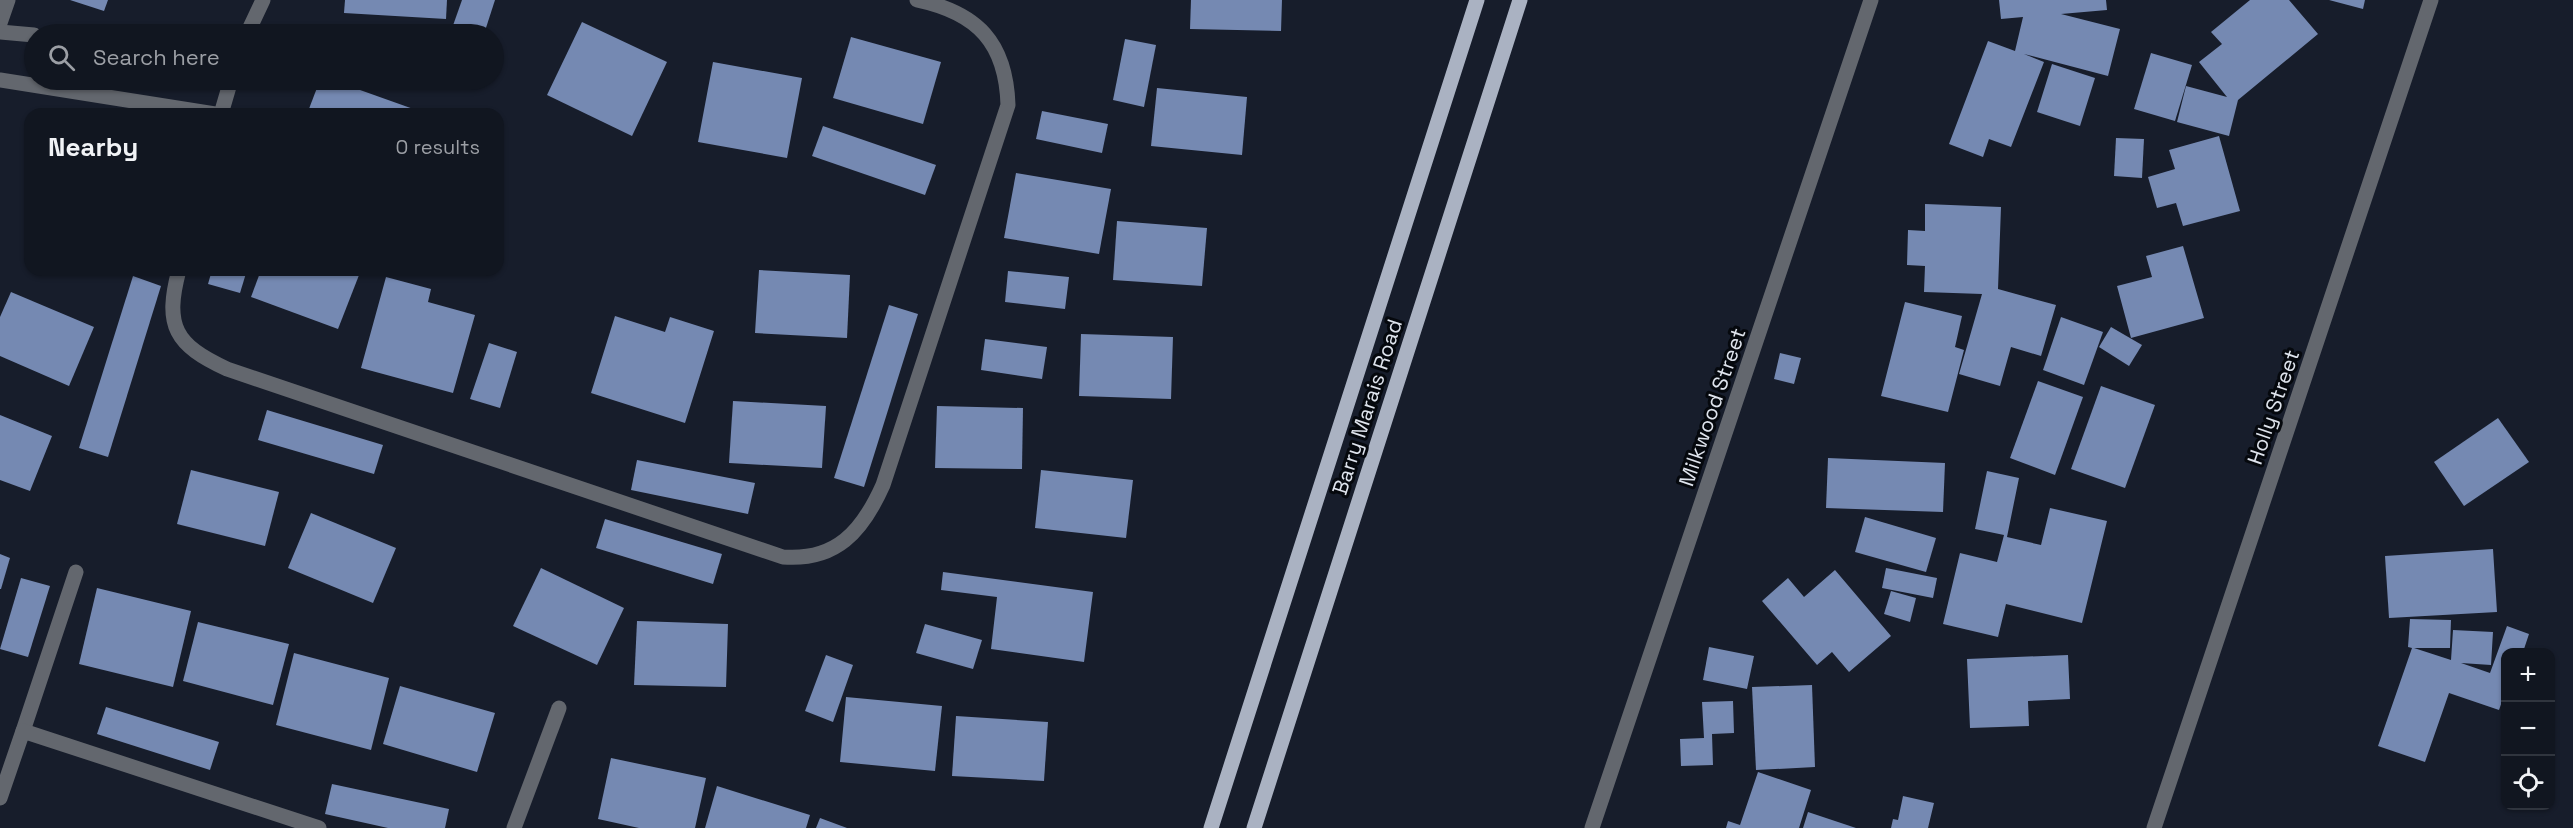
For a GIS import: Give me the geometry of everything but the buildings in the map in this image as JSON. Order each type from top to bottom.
[{"type":"main road","name":"Barry Marais Road","points":[[1211,828],[1477,0]]},
{"type":"main road","name":"Barry Marais Road","points":[[1254,828],[1520,0]]},
{"type":"street","points":[[0,23],[8,0]]},
{"type":"street","points":[[252,24],[263,0]]},
{"type":"street","points":[[178,276],[173,296],[173,314],[178,332],[188,347],[227,369],[783,557],[803,558],[824,554],[854,533],[873,509],[883,485],[1008,105],[1007,82],[1001,57],[985,33],[936,4],[917,0]]},
{"type":"street","name":"Milkwood Street","points":[[1592,828],[1871,0]]},
{"type":"street","name":"Holly Street","points":[[2154,828],[2431,0]]},
{"type":"street","points":[[0,32],[24,34]]},
{"type":"street","points":[[0,80],[24,84]]},
{"type":"street","points":[[63,90],[177,108]]},
{"type":"street","points":[[223,108],[228,90]]},
{"type":"street","points":[[0,798],[76,572]]},
{"type":"street","points":[[514,828],[559,708]]},
{"type":"street","points":[[24,731],[319,828]]}]
